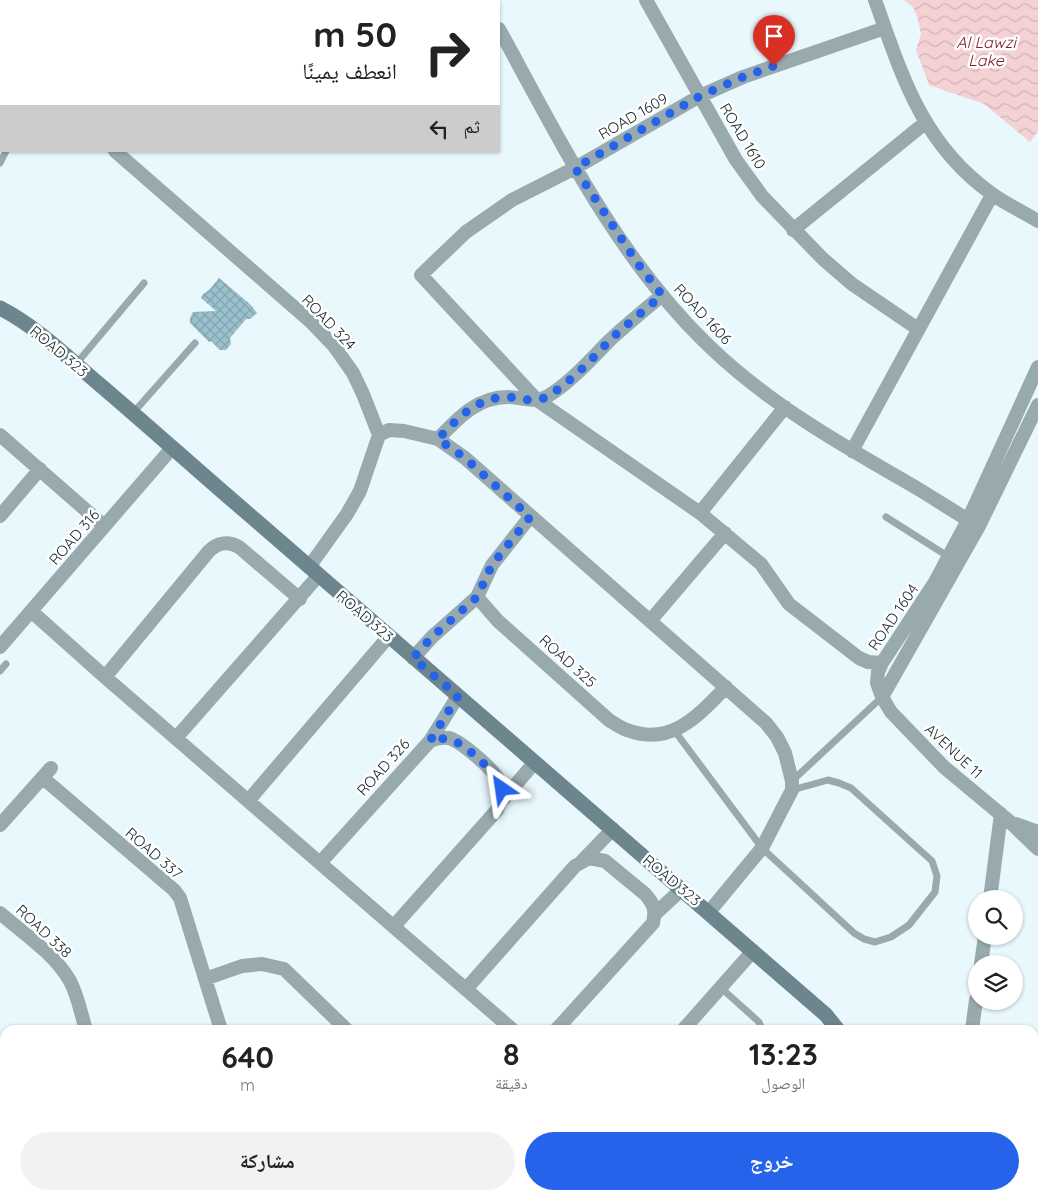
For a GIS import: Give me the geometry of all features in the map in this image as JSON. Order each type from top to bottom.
[{"type":"street","name":"ROAD 1610","points":[[646,0],[736,160],[762,196],[793,230],[852,284],[918,329]]},
{"type":"street","points":[[875,0],[907,87],[925,123],[955,162],[992,195],[1038,221]]},
{"type":"street","name":"ROAD 1609","points":[[538,400],[421,275],[449,246],[512,200],[575,168],[700,96],[743,77],[885,28]]},
{"type":"street","name":"ROAD 1606","points":[[500,31],[575,168],[638,264],[662,295],[709,346],[734,368],[785,407],[852,451],[974,523]]},
{"type":"street","points":[[793,230],[925,123]]},
{"type":"street","name":"ROAD 324","points":[[116,152],[311,322],[334,346],[353,373],[379,435]]},
{"type":"street","points":[[852,451],[992,195]]},
{"type":"street","points":[[438,439],[470,408],[483,402],[494,398],[508,397],[530,401],[547,397],[590,361],[662,295]]},
{"type":"street","name":"ROAD 323","points":[[0,308],[16,316],[37,331],[76,364],[413,658],[709,912],[826,1015],[834,1025]]},
{"type":"street","name":"ROAD 1604","points":[[882,697],[877,683],[878,672],[882,663],[935,582],[949,556],[974,523],[1038,367]]},
{"type":"street","points":[[538,400],[700,513],[725,533],[761,564],[789,604],[859,658],[868,662],[882,663]]},
{"type":"street","name":"ROAD 1604","points":[[882,697],[1038,405]]},
{"type":"street","points":[[700,513],[785,407]]},
{"type":"street","points":[[176,738],[300,599],[360,491],[379,435],[389,430],[404,431],[438,439],[465,458],[726,687],[766,723],[777,737],[785,753],[792,786],[762,848],[709,912]]},
{"type":"street","points":[[0,435],[104,526]]},
{"type":"street","name":"ROAD 316","points":[[0,647],[172,448]]},
{"type":"street","points":[[0,516],[40,469]]},
{"type":"street","points":[[413,658],[432,637],[477,597],[492,565],[530,517]]},
{"type":"street","points":[[650,621],[725,533]]},
{"type":"street","points":[[104,677],[210,551],[218,544],[229,543],[239,547],[300,599]]},
{"type":"street","name":"ROAD 325","points":[[477,597],[498,621],[610,721],[627,730],[647,735],[667,733],[685,726],[701,713],[726,687]]},
{"type":"street","points":[[31,611],[104,677],[507,1025]]},
{"type":"street","points":[[248,800],[388,636]]},
{"type":"street","points":[[430,741],[458,696]]},
{"type":"street","name":"AVENUE 11","points":[[882,697],[892,712],[944,767],[1006,818],[1038,849]]},
{"type":"street","name":"ROAD 326","points":[[320,863],[430,741],[443,737],[457,742],[491,770],[496,775],[502,789],[500,803]]},
{"type":"street","points":[[394,926],[496,810],[535,762]]},
{"type":"street","name":"ROAD 337","points":[[0,825],[47,773],[174,890],[180,898],[219,1025]]},
{"type":"street","points":[[992,890],[1006,818]]},
{"type":"street","name":"AVENUE 11","points":[[1006,818],[1038,832]]},
{"type":"street","points":[[466,990],[575,866],[613,829]]},
{"type":"street","points":[[561,1025],[653,923],[655,914],[654,906],[646,894],[605,861],[589,858],[582,861]]},
{"type":"street","points":[[655,914],[682,889]]},
{"type":"street","name":"ROAD 338","points":[[2,919],[52,958],[63,970],[71,983],[84,1025]]},
{"type":"street","points":[[687,1025],[753,951]]},
{"type":"street","points":[[205,978],[242,966],[262,964],[284,969],[342,1025]]},
{"type":"street","points":[[973,1025],[975,1010]]},
{"type":"lane","points":[[76,364],[144,283]]},
{"type":"lane","points":[[133,414],[195,343]]},
{"type":"lane","points":[[886,517],[949,556]]},
{"type":"lane","points":[[0,671],[6,664]]},
{"type":"lane","points":[[792,786],[882,697]]},
{"type":"lane","points":[[674,730],[762,848],[854,933],[875,942],[891,937],[908,925],[935,892],[936,876],[932,861],[850,788],[828,780],[792,786]]},
{"type":"lane","points":[[720,988],[760,1025]]},
{"type":"water","name":"Al Lawzi Lake","points":[[904,0],[1038,0],[1038,131],[1030,142],[984,104],[929,85],[916,50],[921,34],[918,19],[913,7]]},
{"type":"building","points":[[219,278],[251,305],[257,313],[250,319],[246,319],[230,338],[231,344],[226,350],[220,350],[211,341],[209,342],[190,323],[193,312],[216,311],[201,298]]},
{"type":"route","points":[[502,789],[496,775],[457,742],[443,737],[430,741],[458,696],[413,658],[432,637],[477,597],[492,565],[530,517],[465,458],[438,439],[470,408],[483,402],[494,398],[508,397],[530,401],[547,397],[590,361],[662,295],[638,264],[575,168],[700,96],[774,66]]}]
